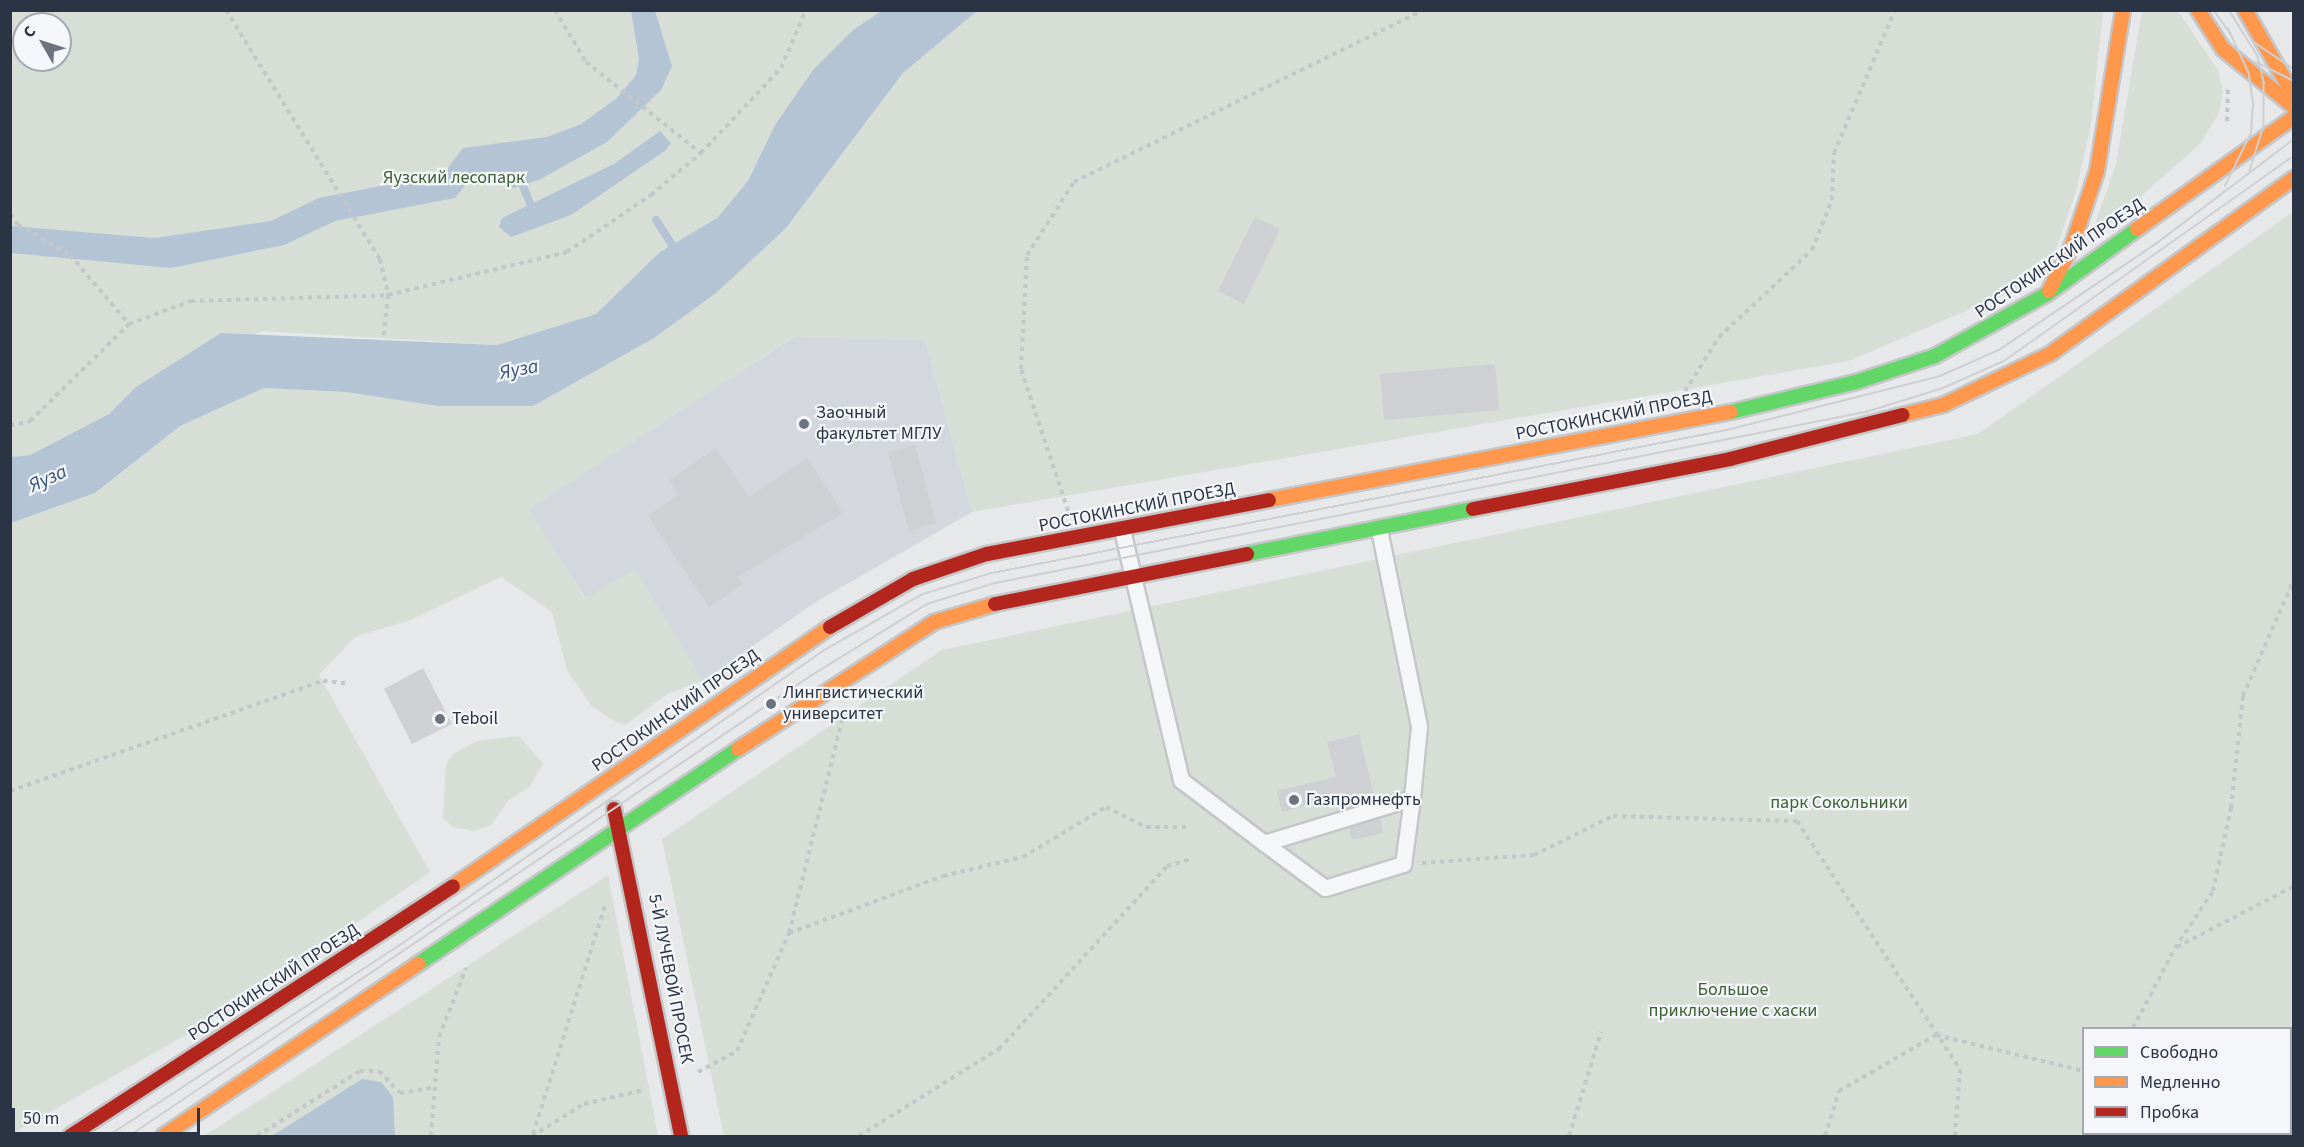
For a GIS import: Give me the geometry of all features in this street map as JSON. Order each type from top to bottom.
[{"type":"main road","points":[[2047,294],[2071,248],[2097,171],[2123,10]]},
{"type":"main road","points":[[2198,10],[2223,49],[2294,106]]},
{"type":"main road","points":[[2245,10],[2294,96]]},
{"type":"main road","points":[[2253,23],[2287,48]]},
{"type":"main road","name":"РОСТОКИНСКИЙ ПРОЕЗД","points":[[70,1137],[604,783],[814,637],[903,583],[987,554],[1122,530],[1856,382],[1935,356],[2047,294],[2294,117]]},
{"type":"main road","points":[[163,1137],[840,679],[934,622],[1002,602],[1379,530],[1741,456],[1943,405],[2050,354],[2294,178]]},
{"type":"main road","name":"5-Й ЛУЧЕВОЙ ПРОСЕК","points":[[604,783],[620,828],[681,1137]]},
{"type":"lane","points":[[1122,530],[1131,578],[1181,780],[1325,888],[1403,864],[1419,726],[1379,530]]},
{"type":"lane","points":[[1264,843],[1412,798]]},
{"type":"path","points":[[226,10],[380,259],[388,295],[383,342]]},
{"type":"path","points":[[555,10],[586,62],[701,153]]},
{"type":"path","points":[[10,426],[30,421],[129,324],[191,301],[388,295],[567,252],[651,195],[701,153],[781,68],[806,10]]},
{"type":"path","points":[[1069,518],[1021,369],[1028,255],[1074,182],[1424,10]]},
{"type":"path","points":[[1678,402],[1719,337],[1812,250],[1832,200],[1834,153],[1895,10]]},
{"type":"path","points":[[10,214],[18,225],[70,255],[129,324]]},
{"type":"path","points":[[2134,1027],[2175,948],[2213,891],[2231,808],[2243,696],[2294,579]]},
{"type":"path","points":[[10,791],[323,681],[350,684]]},
{"type":"path","points":[[846,703],[789,933],[943,876],[1023,856],[1107,807],[1146,827],[1187,827]]},
{"type":"path","points":[[1403,864],[1534,855],[1613,816],[1797,821],[1960,1069],[1955,1137]]},
{"type":"path","points":[[860,1137],[999,1049],[1167,866],[1192,859]]},
{"type":"path","points":[[2175,948],[2294,886]]},
{"type":"path","points":[[533,1134],[607,898]]},
{"type":"path","points":[[431,1137],[433,1088],[439,1037],[470,958]]},
{"type":"path","points":[[1569,1137],[1601,1032]]},
{"type":"path","points":[[1825,1137],[1839,1091],[1936,1035],[2082,1071]]},
{"type":"path","points":[[256,1137],[360,1071],[379,1071],[400,1093],[433,1088]]},
{"type":"shaded area","name":"Заочный факультет МГЛУ","points":[[794,337],[925,340],[972,512],[814,603],[703,681],[635,570],[586,599],[528,509]]},
{"type":"green space","name":"Яузский лесопарк","points":[[10,11],[883,11],[853,30],[775,125],[748,181],[717,218],[660,252],[596,314],[497,345],[263,331],[177,362],[136,387],[109,414],[29,455],[11,457]]},
{"type":"green space","points":[[977,11],[2103,11],[2091,125],[2075,195],[2051,263],[2017,289],[1849,361],[972,512],[925,340],[793,337],[529,509],[585,599],[635,569],[703,681],[667,694],[625,725],[612,720],[591,705],[567,670],[552,612],[501,577],[410,620],[355,637],[319,675],[430,872],[230,1010],[11,1134],[11,523],[95,493],[180,426],[264,388],[346,392],[438,406],[533,406],[607,360],[786,228],[903,73]]},
{"type":"green space","points":[[2142,11],[2178,11],[2218,70],[2223,92],[2219,113],[2200,144],[2089,242],[2116,164]]},
{"type":"green space","name":"парк Сокольники","points":[[2293,212],[2293,1136],[724,1136],[662,839],[942,650],[1978,434]]},
{"type":"green space","points":[[519,736],[543,764],[530,786],[508,801],[491,825],[474,831],[453,827],[443,818],[446,765],[453,754],[477,741]]},
{"type":"green space","points":[[608,875],[658,1136],[204,1136]]},
{"type":"water","name":"Яуза","points":[[883,10],[977,11],[903,73],[786,228],[716,293],[654,338],[533,406],[438,406],[346,392],[264,388],[180,426],[95,493],[11,523],[11,457],[30,455],[109,414],[136,387],[221,333],[497,345],[596,314],[660,252],[717,218],[748,181],[775,125],[813,70],[853,30]]},
{"type":"water","points":[[631,11],[655,11],[672,66],[661,90],[607,142],[539,180],[513,188],[494,172],[476,172],[455,198],[335,221],[284,245],[171,268],[11,253],[11,226],[154,238],[271,221],[319,198],[443,174],[463,148],[547,137],[581,124],[617,98],[636,75],[639,59]]},
{"type":"water","points":[[660,131],[671,143],[666,150],[571,215],[511,237],[499,227],[502,218],[614,164]]},
{"type":"water","points":[[362,1079],[381,1082],[393,1097],[395,1136],[272,1136]]},
{"type":"building","points":[[1255,217],[1280,229],[1244,304],[1218,291]]},
{"type":"building","points":[[1495,364],[1499,410],[1384,420],[1380,374]]},
{"type":"building","points":[[915,445],[936,523],[909,531],[888,452]]},
{"type":"building","points":[[716,448],[749,497],[807,458],[843,513],[738,577],[743,584],[709,607],[648,516],[679,494],[669,480]]},
{"type":"building","points":[[423,668],[452,724],[412,744],[384,689]]},
{"type":"building","points":[[1359,734],[1375,799],[1344,809],[1341,797],[1282,812],[1277,791],[1336,777],[1327,742]]},
{"type":"building","points":[[1380,818],[1383,833],[1352,840],[1349,827]]},
{"type":"waterway","points":[[519,176],[531,206],[539,211]]},
{"type":"waterway","points":[[656,220],[677,252]]},
{"type":"tram line","points":[[2214,10],[2232,36]]},
{"type":"tram line","points":[[2229,10],[2258,56],[2264,83],[2264,126],[2250,171]]},
{"type":"tram line","points":[[2225,186],[2251,133],[2253,104],[2249,74],[2228,29]]},
{"type":"tram line","points":[[2254,42],[2294,69]]},
{"type":"tram line","points":[[2256,62],[2294,81]]},
{"type":"tram line","points":[[108,1136],[400,945],[823,651],[923,594],[992,573],[1727,430],[1940,376],[1999,350],[2157,243],[2294,139]]},
{"type":"tram line","points":[[129,1136],[809,677],[927,604],[995,583],[1866,412],[1943,388],[2004,361],[2294,156]]},
{"type":"traffic: fast","points":[[1731,412],[1856,382],[1935,356],[2047,294],[2137,229]]},
{"type":"traffic: fast","points":[[1247,554],[1473,509]]},
{"type":"traffic: fast","points":[[418,964],[738,749]]},
{"type":"traffic: slow","points":[[2049,291],[2071,248],[2097,171],[2123,10]]},
{"type":"traffic: slow","points":[[2198,10],[2223,49],[2294,107]]},
{"type":"traffic: slow","points":[[2245,10],[2294,96]]},
{"type":"traffic: slow","points":[[2137,229],[2294,117]]},
{"type":"traffic: slow","points":[[1902,415],[1943,405],[2050,354],[2294,178]]},
{"type":"traffic: slow","points":[[1269,500],[1731,412]]},
{"type":"traffic: slow","points":[[738,749],[934,622],[995,604]]},
{"type":"traffic: slow","points":[[453,886],[830,627]]},
{"type":"traffic: slow","points":[[163,1136],[418,964]]},
{"type":"traffic: jam","points":[[1473,509],[1730,459],[1902,415]]},
{"type":"traffic: jam","points":[[830,627],[913,579],[987,554],[1269,500]]},
{"type":"traffic: jam","points":[[995,604],[1247,554]]},
{"type":"traffic: jam","points":[[614,809],[681,1136]]},
{"type":"traffic: jam","points":[[70,1136],[453,886]]},
{"type":"place","name":"Заочный факультет МГЛУ","points":[[804,424]]},
{"type":"place","name":"Лингвистический университет","points":[[771,704]]},
{"type":"place","name":"Teboil","points":[[440,719]]},
{"type":"place","name":"Газпромнефть","points":[[1294,800]]},
{"type":"park label","name":"Большое приключение с хаски","points":[[1733,1001]]}]
